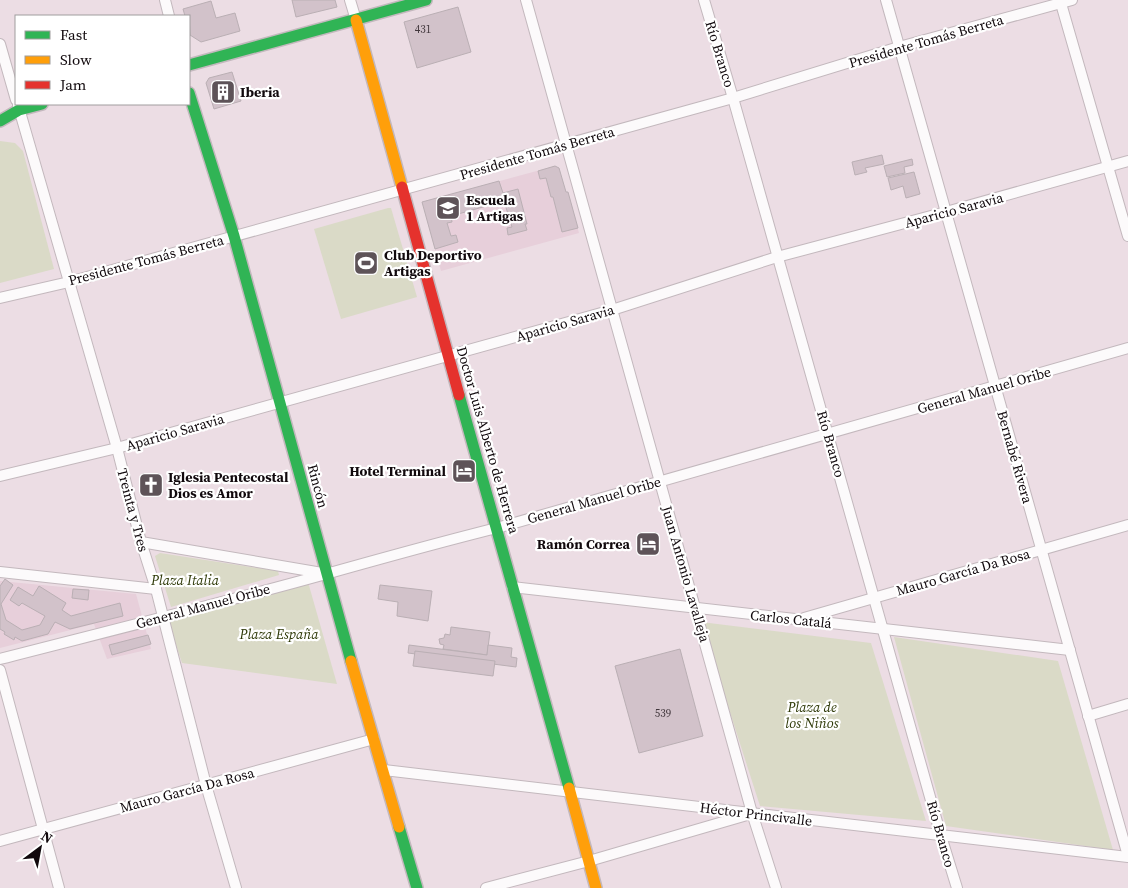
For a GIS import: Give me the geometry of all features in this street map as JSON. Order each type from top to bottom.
[{"type":"main road","points":[[190,65],[426,0]]},
{"type":"main road","name":"Doctor Luis Alberto de Herrera","points":[[356,20],[596,888]]},
{"type":"main road","name":"Rincón","points":[[190,96],[234,236],[326,574],[417,888]]},
{"type":"main road","points":[[0,109],[18,105]]},
{"type":"main road","points":[[0,122],[18,105]]},
{"type":"street","points":[[165,0],[169,15]]},
{"type":"street","name":"Doctor Luis Alberto de Herrera","points":[[350,0],[356,20]]},
{"type":"street","name":"Juan Antonio Lavalleja","points":[[526,0],[752,814],[776,888]]},
{"type":"street","name":"Río Branco","points":[[704,0],[940,836],[957,888]]},
{"type":"street","name":"Bernabé Rivera","points":[[886,0],[1128,857]]},
{"type":"street","points":[[1064,1],[1128,236]]},
{"type":"street","name":"Presidente Tomás Berreta","points":[[0,298],[69,282],[733,98],[899,47],[1064,1]]},
{"type":"street","name":"Treinta y Tres","points":[[0,44],[15,95]]},
{"type":"street","name":"Treinta y Tres","points":[[18,105],[117,448],[141,542],[156,589],[206,785],[236,888]]},
{"type":"street","name":"Aparicio Saravia","points":[[0,476],[117,448],[448,356],[612,310],[777,257],[1128,161]]},
{"type":"street","name":"General Manuel Oribe","points":[[0,659],[162,618],[400,552],[497,528],[1128,348]]},
{"type":"street","name":"Mauro García Da Rosa","points":[[798,619],[1128,525]]},
{"type":"street","points":[[141,542],[326,574]]},
{"type":"street","points":[[0,572],[156,589]]},
{"type":"street","name":"Carlos Catalá","points":[[512,587],[1070,650]]},
{"type":"street","points":[[0,670],[59,888]]},
{"type":"street","points":[[1088,716],[1128,704]]},
{"type":"street","name":"Mauro García Da Rosa","points":[[0,841],[374,739]]},
{"type":"street","name":"Héctor Princivalle","points":[[384,770],[1128,857]]},
{"type":"street","points":[[486,888],[589,861],[752,814]]},
{"type":"shaded area","points":[[555,166],[566,192],[568,192],[579,233],[441,271],[422,202]]},
{"type":"shaded area","points":[[0,581],[136,594],[151,649],[107,659],[94,624],[0,648]]},
{"type":"green space","points":[[0,141],[15,143],[23,151],[54,269],[0,283]]},
{"type":"green space","name":"Club Deportivo Artigas","points":[[391,208],[417,297],[341,319],[314,229]]},
{"type":"green space","name":"Plaza Italia","points":[[160,553],[278,571],[279,575],[171,607],[155,556]]},
{"type":"green space","name":"Plaza España","points":[[308,582],[337,684],[182,663],[168,621]]},
{"type":"green space","name":"Plaza de los Niños","points":[[701,622],[871,643],[926,821],[760,806]]},
{"type":"green space","points":[[894,637],[1058,661],[1113,850],[946,826]]},
{"type":"building","points":[[292,0],[335,0],[337,7],[296,17]]},
{"type":"building","points":[[211,1],[216,18],[235,13],[240,31],[201,42],[190,35],[190,15],[185,15],[183,9]]},
{"type":"building","points":[[458,7],[471,52],[417,68],[404,22]]},
{"type":"building","name":"Iberia","points":[[232,72],[241,101],[214,109],[206,83],[209,78]]},
{"type":"building","points":[[882,155],[884,164],[865,168],[867,172],[855,175],[852,162]]},
{"type":"building","points":[[912,159],[913,165],[904,167],[905,173],[887,177],[884,166]]},
{"type":"building","points":[[555,166],[559,168],[566,192],[568,192],[578,228],[562,232],[546,178],[540,179],[538,171]]},
{"type":"building","points":[[914,172],[920,194],[906,198],[903,186],[891,190],[888,178]]},
{"type":"building","points":[[499,181],[503,193],[518,189],[527,230],[508,235],[507,228],[512,227],[504,201],[451,216],[452,222],[447,223],[451,236],[456,235],[458,242],[435,249],[422,202]]},
{"type":"building","points":[[5,579],[13,585],[1,604],[6,620],[22,630],[40,625],[45,616],[22,603],[19,606],[10,600],[18,587],[33,596],[39,586],[66,603],[62,610],[71,616],[120,603],[123,616],[70,629],[55,622],[48,634],[22,641],[15,637],[14,640],[0,629],[0,586]]},
{"type":"building","points":[[380,585],[432,591],[428,621],[397,616],[398,602],[378,599]]},
{"type":"building","points":[[73,589],[89,590],[88,600],[72,598]]},
{"type":"building","points":[[451,627],[490,632],[487,655],[443,649],[444,645],[440,644],[439,639],[444,638],[445,634],[450,635]]},
{"type":"building","points":[[148,635],[151,644],[112,655],[109,645]]},
{"type":"building","points":[[409,645],[487,655],[488,645],[512,648],[511,657],[517,658],[516,667],[408,653]]},
{"type":"building","points":[[680,649],[703,736],[639,753],[615,666]]},
{"type":"building","points":[[415,651],[495,661],[493,676],[413,666]]},
{"type":"traffic: fast","points":[[190,65],[426,0]]},
{"type":"traffic: fast","points":[[190,96],[234,236],[351,661]]},
{"type":"traffic: fast","points":[[0,121],[19,110],[38,105]]},
{"type":"traffic: fast","points":[[459,395],[569,788]]},
{"type":"traffic: fast","points":[[399,827],[417,888]]},
{"type":"traffic: slow","points":[[356,20],[402,187]]},
{"type":"traffic: slow","points":[[351,661],[399,827]]},
{"type":"traffic: slow","points":[[569,788],[596,888]]},
{"type":"traffic: jam","points":[[402,187],[459,395]]},
{"type":"place","name":"Iberia","points":[[223,92]]},
{"type":"place","name":"Escuela 1 Artigas","points":[[448,208]]},
{"type":"place","name":"Club Deportivo Artigas","points":[[366,263]]},
{"type":"place","name":"Hotel Terminal","points":[[464,471]]},
{"type":"place","name":"Iglesia Pentecostal Dios es Amor","points":[[151,485]]},
{"type":"place","name":"Ramón Correa","points":[[648,544]]}]
